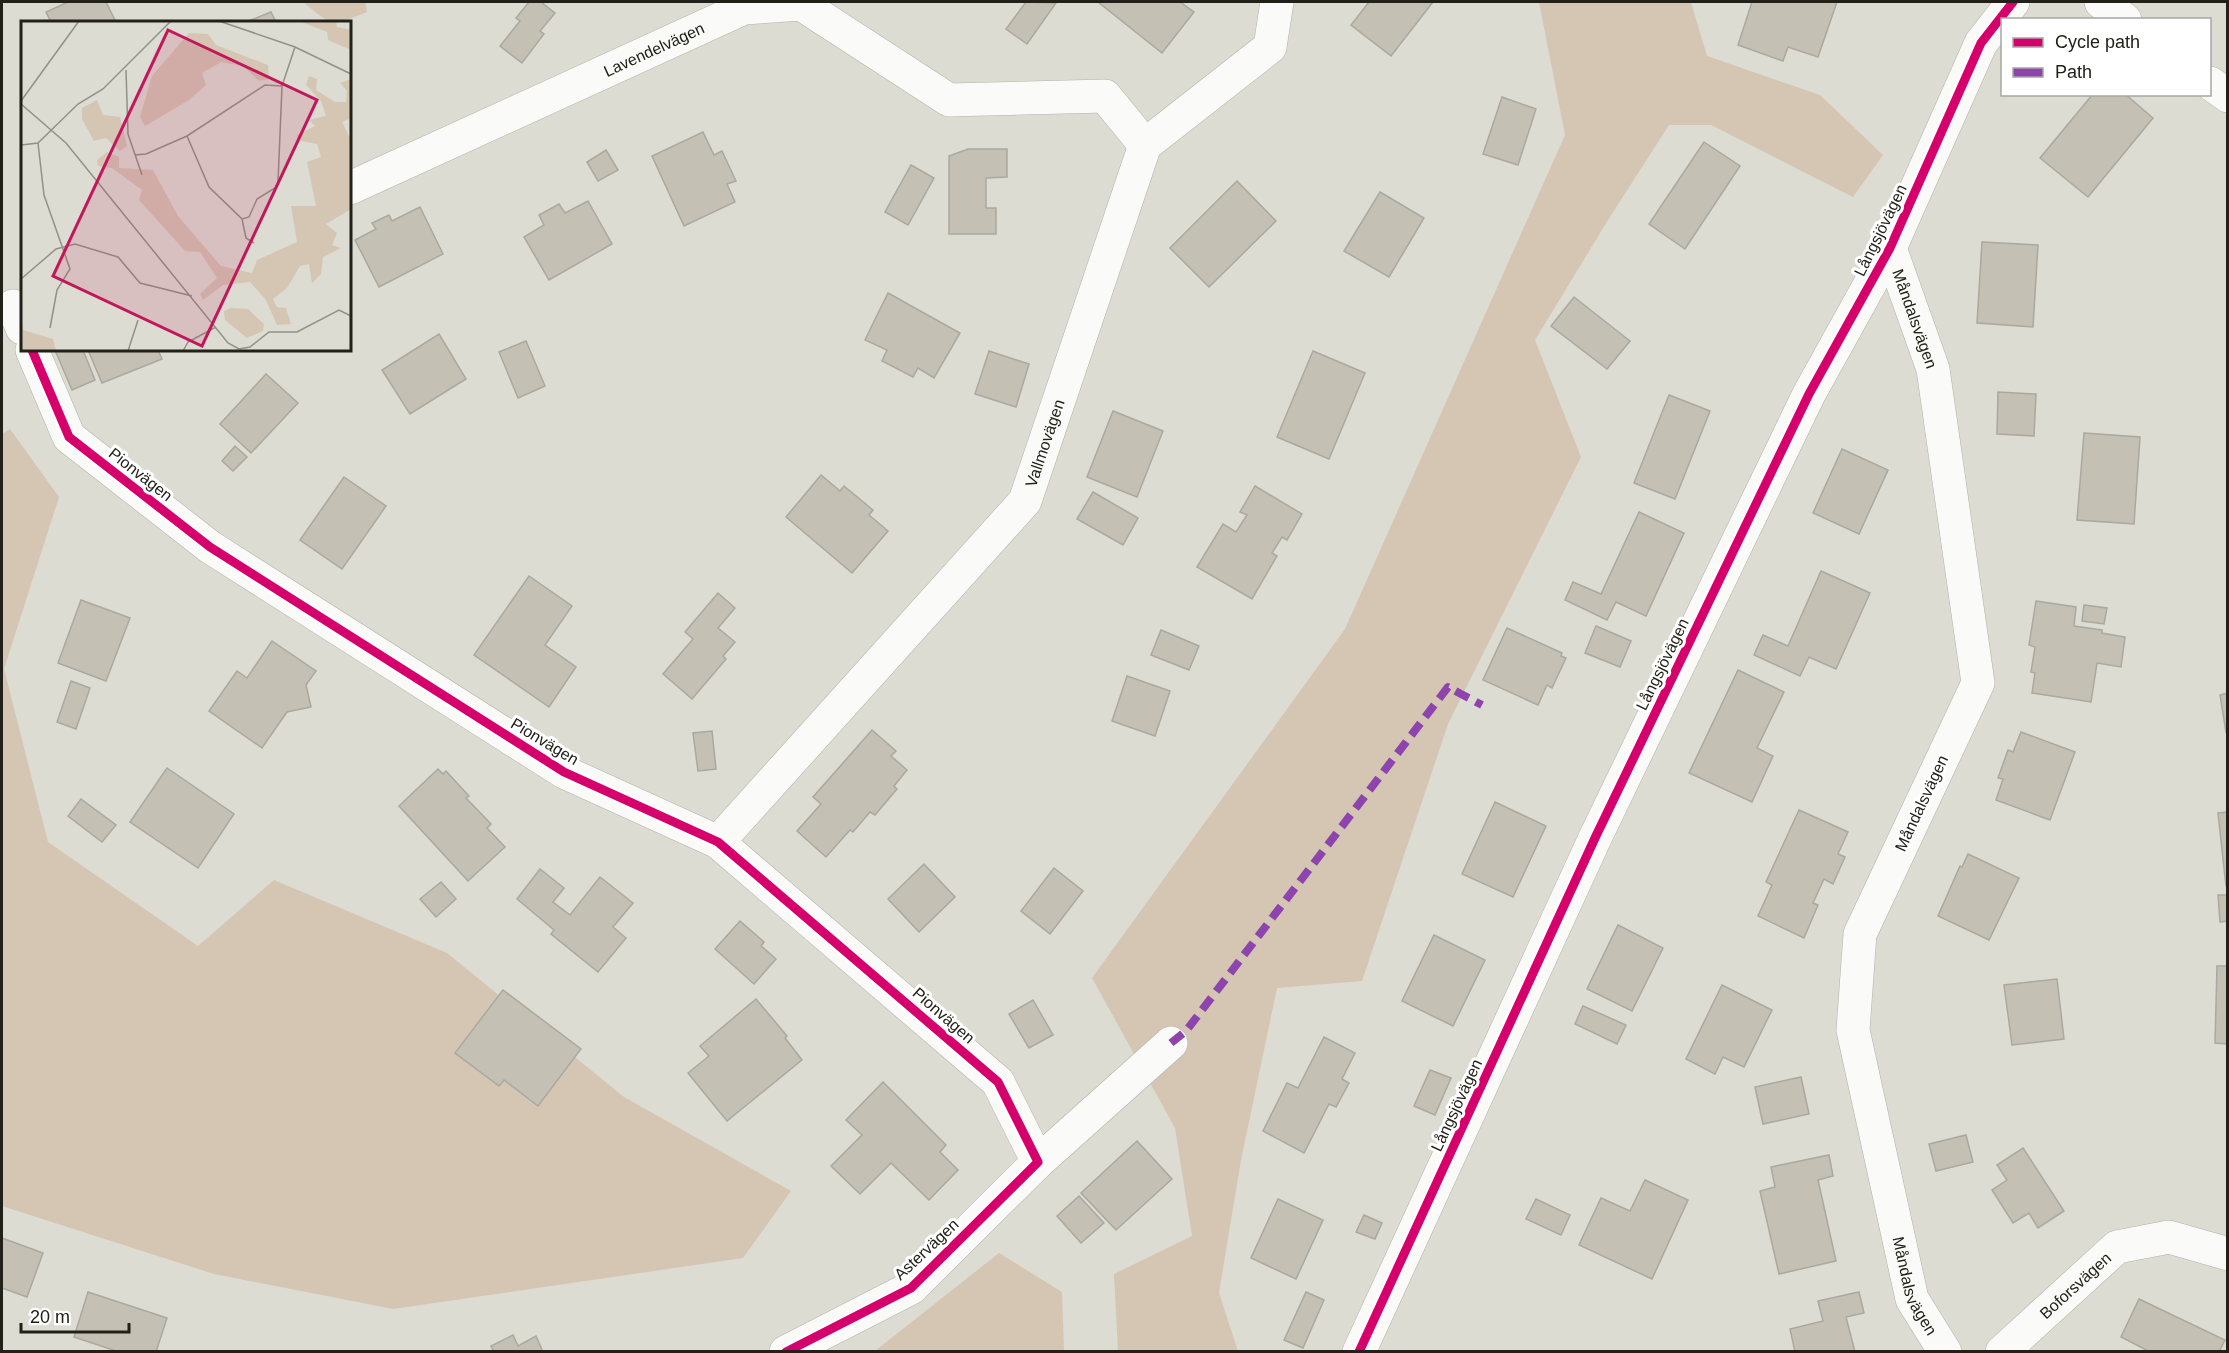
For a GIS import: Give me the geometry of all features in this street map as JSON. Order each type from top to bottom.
[{"type":"street","points":[[1144,145],[1270,47],[1277,2]]},
{"type":"street","name":"Långsjövägen","points":[[1359,1352],[1600,828],[1809,394],[1890,248],[1981,43],[2013,2]]},
{"type":"street","points":[[2101,2],[2122,18]]},
{"type":"street","name":"Lavendelvägen","points":[[351,188],[744,8],[801,4],[949,100],[1105,96],[1144,145]]},
{"type":"street","points":[[2211,83],[2228,96]]},
{"type":"street","name":"Vallmovägen","points":[[718,842],[1025,501],[1144,145]]},
{"type":"street","name":"Måndalsvägen","points":[[1890,248],[1933,369],[1977,683],[1860,934],[1853,1030],[1911,1299],[1945,1352]]},
{"type":"street","name":"Pionvägen","points":[[32,351],[69,437],[210,547],[564,772],[718,842],[998,1082],[1038,1162]]},
{"type":"street","name":"Astervägen","points":[[786,1352],[911,1288],[1038,1162],[1171,1042]]},
{"type":"street","name":"Boforsvägen","points":[[2002,1352],[2117,1247],[2169,1237],[2228,1254]]},
{"type":"shaded area","points":[[303,2],[365,2],[367,12],[342,21],[330,21]]},
{"type":"shaded area","points":[[1539,2],[1691,2],[1707,56],[1820,95],[1883,155],[1853,197],[1711,125],[1669,125],[1608,220],[1535,340],[1581,457],[1448,724],[1362,981],[1277,988],[1241,1160],[1219,1293],[1238,1351],[1118,1351],[1114,1274],[1192,1236],[1175,1128],[1092,978],[1345,629],[1565,135]]},
{"type":"shaded area","points":[[10,429],[59,497],[4,669],[48,842],[198,946],[274,880],[447,953],[624,1097],[791,1191],[743,1258],[393,1309],[214,1274],[2,1206],[2,434]]},
{"type":"shaded area","points":[[999,1253],[1062,1292],[1064,1351],[875,1351]]},
{"type":"building","points":[[68,2],[106,2],[116,21],[50,21],[46,12]]},
{"type":"building","points":[[529,2],[541,2],[555,13],[540,31],[544,34],[522,63],[500,46],[520,21],[516,18]]},
{"type":"building","points":[[1026,2],[1056,3],[1027,44],[1006,29]]},
{"type":"building","points":[[1098,2],[1180,2],[1194,12],[1162,53]]},
{"type":"building","points":[[1369,2],[1433,2],[1391,56],[1351,25]]},
{"type":"building","points":[[1752,2],[1837,2],[1818,57],[1788,47],[1783,61],[1738,45]]},
{"type":"building","points":[[271,12],[276,21],[248,21]]},
{"type":"building","points":[[2091,96],[2127,96],[2153,118],[2088,197],[2040,158]]},
{"type":"building","points":[[1502,97],[1536,109],[1518,165],[1483,154]]},
{"type":"building","points":[[703,132],[714,155],[722,151],[736,181],[727,184],[735,202],[684,226],[652,156]]},
{"type":"building","points":[[1704,142],[1740,166],[1685,249],[1649,224]]},
{"type":"building","points":[[968,149],[1007,149],[1007,177],[986,178],[986,208],[996,208],[996,234],[949,234],[949,156]]},
{"type":"building","points":[[606,150],[618,170],[598,181],[587,162]]},
{"type":"building","points":[[911,165],[934,178],[908,225],[885,212]]},
{"type":"building","points":[[1237,181],[1276,221],[1209,287],[1170,248]]},
{"type":"building","points":[[1380,192],[1424,218],[1389,277],[1344,251]]},
{"type":"building","points":[[588,201],[612,244],[549,280],[524,237],[544,225],[539,215],[559,204],[565,213]]},
{"type":"building","points":[[420,207],[443,254],[379,287],[355,240],[376,229],[372,223],[389,215],[392,221]]},
{"type":"building","points":[[1982,242],[2038,245],[2033,327],[1977,323]]},
{"type":"building","points":[[888,293],[960,333],[934,378],[918,368],[913,377],[882,361],[887,350],[865,340]]},
{"type":"building","points":[[1574,297],[1630,341],[1607,369],[1551,326]]},
{"type":"building","points":[[439,334],[466,379],[410,414],[382,370]]},
{"type":"building","points":[[526,341],[545,386],[518,398],[499,352]]},
{"type":"building","points":[[55,351],[83,351],[95,380],[72,390]]},
{"type":"building","points":[[88,351],[158,351],[162,359],[102,383]]},
{"type":"building","points":[[989,351],[1029,364],[1016,407],[975,394]]},
{"type":"building","points":[[1313,351],[1365,373],[1329,459],[1277,437]]},
{"type":"building","points":[[266,374],[298,403],[251,453],[220,424]]},
{"type":"building","points":[[1998,392],[2036,394],[2034,436],[1997,434]]},
{"type":"building","points":[[1669,395],[1710,411],[1675,499],[1634,483]]},
{"type":"building","points":[[1113,411],[1163,431],[1137,497],[1087,477]]},
{"type":"building","points":[[2084,433],[2140,437],[2134,524],[2077,520]]},
{"type":"building","points":[[235,446],[247,457],[233,471],[222,461]]},
{"type":"building","points":[[1842,449],[1888,470],[1859,534],[1813,513]]},
{"type":"building","points":[[821,475],[840,491],[844,486],[873,510],[869,515],[888,531],[852,573],[786,517]]},
{"type":"building","points":[[344,477],[386,506],[342,569],[300,540]]},
{"type":"building","points":[[1255,486],[1302,514],[1287,540],[1282,537],[1272,553],[1277,556],[1252,599],[1197,567],[1223,524],[1236,532],[1247,515],[1240,512]]},
{"type":"building","points":[[1093,492],[1138,518],[1123,545],[1077,519]]},
{"type":"building","points":[[1639,512],[1684,533],[1646,616],[1616,602],[1607,620],[1565,600],[1573,582],[1601,594]]},
{"type":"building","points":[[1821,571],[1870,593],[1836,669],[1809,657],[1800,676],[1754,655],[1763,635],[1788,646]]},
{"type":"building","points":[[529,576],[572,606],[545,645],[576,667],[549,707],[474,655]]},
{"type":"building","points":[[718,593],[735,608],[718,628],[735,642],[723,656],[726,659],[692,699],[663,674],[693,639],[685,632]]},
{"type":"building","points":[[81,600],[130,618],[106,681],[58,663]]},
{"type":"building","points":[[2036,601],[2076,607],[2074,626],[2102,630],[2102,633],[2125,637],[2121,667],[2097,663],[2091,702],[2032,693],[2035,673],[2031,672],[2035,647],[2029,645]]},
{"type":"building","points":[[2084,605],[2107,608],[2104,624],[2082,621]]},
{"type":"building","points":[[1596,626],[1631,641],[1620,667],[1585,653]]},
{"type":"building","points":[[1507,628],[1562,653],[1561,656],[1566,658],[1552,688],[1547,685],[1538,705],[1483,680]]},
{"type":"building","points":[[1161,630],[1199,646],[1189,670],[1151,655]]},
{"type":"building","points":[[272,641],[316,671],[306,685],[311,707],[287,712],[262,748],[209,711],[237,671],[247,678]]},
{"type":"building","points":[[1738,670],[1784,692],[1757,748],[1773,756],[1752,802],[1689,773]]},
{"type":"building","points":[[1127,676],[1170,691],[1155,736],[1112,721]]},
{"type":"building","points":[[71,681],[90,688],[76,729],[57,722]]},
{"type":"building","points":[[2228,693],[2228,731],[2226,732],[2220,695]]},
{"type":"building","points":[[872,730],[896,751],[891,756],[907,770],[894,786],[897,789],[875,815],[870,812],[853,832],[850,830],[826,857],[797,831],[821,804],[813,797]]},
{"type":"building","points":[[712,731],[716,769],[698,771],[693,733]]},
{"type":"building","points":[[2021,732],[2075,752],[2050,820],[1996,800],[2003,779],[1998,778],[2008,750],[2013,752]]},
{"type":"building","points":[[167,768],[234,814],[198,868],[130,822]]},
{"type":"building","points":[[438,769],[443,774],[446,771],[469,796],[466,798],[491,824],[487,828],[505,847],[468,881],[399,806]]},
{"type":"building","points":[[81,799],[116,825],[102,842],[68,816]]},
{"type":"building","points":[[1495,802],[1546,826],[1513,897],[1462,874]]},
{"type":"building","points":[[1799,810],[1848,832],[1838,854],[1845,857],[1833,884],[1824,879],[1813,903],[1818,905],[1804,938],[1758,916],[1772,885],[1766,882]]},
{"type":"building","points":[[2228,812],[2228,886],[2226,886],[2218,813]]},
{"type":"building","points":[[1968,854],[2019,878],[1989,940],[1938,916],[1960,866],[1962,867]]},
{"type":"building","points":[[924,864],[955,897],[919,932],[888,899]]},
{"type":"building","points":[[1054,868],[1083,891],[1050,934],[1021,911]]},
{"type":"building","points":[[540,869],[564,888],[553,902],[570,915],[600,877],[633,903],[613,927],[626,938],[598,972],[551,934],[554,930],[517,899]]},
{"type":"building","points":[[441,882],[456,899],[436,917],[420,899]]},
{"type":"building","points":[[2218,895],[2228,895],[2228,921],[2220,922]]},
{"type":"building","points":[[740,921],[764,942],[761,946],[776,959],[754,984],[715,949]]},
{"type":"building","points":[[1618,925],[1663,948],[1632,1011],[1587,989]]},
{"type":"building","points":[[1434,935],[1485,960],[1453,1026],[1402,1001]]},
{"type":"building","points":[[2217,966],[2228,966],[2228,1044],[2215,1043]]},
{"type":"building","points":[[2057,979],[2064,1039],[2012,1045],[2004,985]]},
{"type":"building","points":[[1722,985],[1772,1010],[1744,1067],[1723,1057],[1715,1074],[1686,1059]]},
{"type":"building","points":[[503,990],[581,1049],[538,1106],[504,1080],[499,1086],[455,1053]]},
{"type":"building","points":[[756,999],[787,1036],[785,1038],[802,1060],[727,1121],[688,1073],[709,1056],[700,1046]]},
{"type":"building","points":[[1033,1000],[1053,1035],[1029,1048],[1009,1014]]},
{"type":"building","points":[[1583,1006],[1626,1025],[1617,1044],[1575,1024]]},
{"type":"building","points":[[1324,1037],[1355,1053],[1342,1079],[1349,1083],[1336,1107],[1329,1104],[1304,1153],[1263,1131],[1287,1083],[1298,1088]]},
{"type":"building","points":[[1430,1070],[1451,1078],[1435,1115],[1414,1106]]},
{"type":"building","points":[[1801,1077],[1809,1114],[1763,1124],[1755,1087]]},
{"type":"building","points":[[883,1082],[946,1145],[940,1152],[958,1170],[929,1200],[891,1163],[860,1194],[831,1166],[862,1135],[846,1120]]},
{"type":"building","points":[[1966,1135],[1973,1162],[1936,1171],[1929,1144]]},
{"type":"building","points":[[1137,1141],[1172,1179],[1116,1230],[1081,1193]]},
{"type":"building","points":[[2023,1148],[2064,1211],[2038,1228],[2029,1213],[2013,1223],[1992,1190],[2007,1180],[1997,1165]]},
{"type":"building","points":[[1829,1155],[1833,1176],[1818,1180],[1836,1261],[1779,1274],[1760,1191],[1775,1187],[1771,1167]]},
{"type":"building","points":[[1645,1180],[1688,1200],[1652,1279],[1579,1245],[1601,1198],[1630,1211]]},
{"type":"building","points":[[1079,1196],[1104,1223],[1081,1243],[1057,1216]]},
{"type":"building","points":[[1278,1199],[1323,1220],[1296,1279],[1251,1258]]},
{"type":"building","points":[[1536,1199],[1570,1215],[1561,1235],[1526,1219]]},
{"type":"building","points":[[1364,1215],[1382,1223],[1375,1239],[1356,1232]]},
{"type":"building","points":[[2,1238],[43,1253],[27,1297],[2,1288]]},
{"type":"building","points":[[88,1292],[167,1318],[156,1352],[119,1352],[74,1337]]},
{"type":"building","points":[[1306,1292],[1324,1300],[1303,1348],[1284,1340]]},
{"type":"building","points":[[1859,1292],[1864,1313],[1846,1317],[1855,1352],[1795,1352],[1790,1329],[1823,1321],[1818,1301]]},
{"type":"building","points":[[2139,1299],[2225,1340],[2219,1352],[2150,1352],[2121,1337]]},
{"type":"building","points":[[513,1335],[518,1346],[536,1336],[543,1352],[494,1352],[491,1346]]},
{"type":"marked path","points":[[1171,1043],[1186,1031],[1448,687],[1482,705]]},
{"type":"cycle path","points":[[1359,1352],[1595,838],[1809,394],[1890,248],[1981,43],[2013,2]]},
{"type":"cycle path","points":[[32,351],[69,437],[210,547],[564,772],[718,842],[998,1082],[1038,1162],[911,1288],[786,1352]]}]
